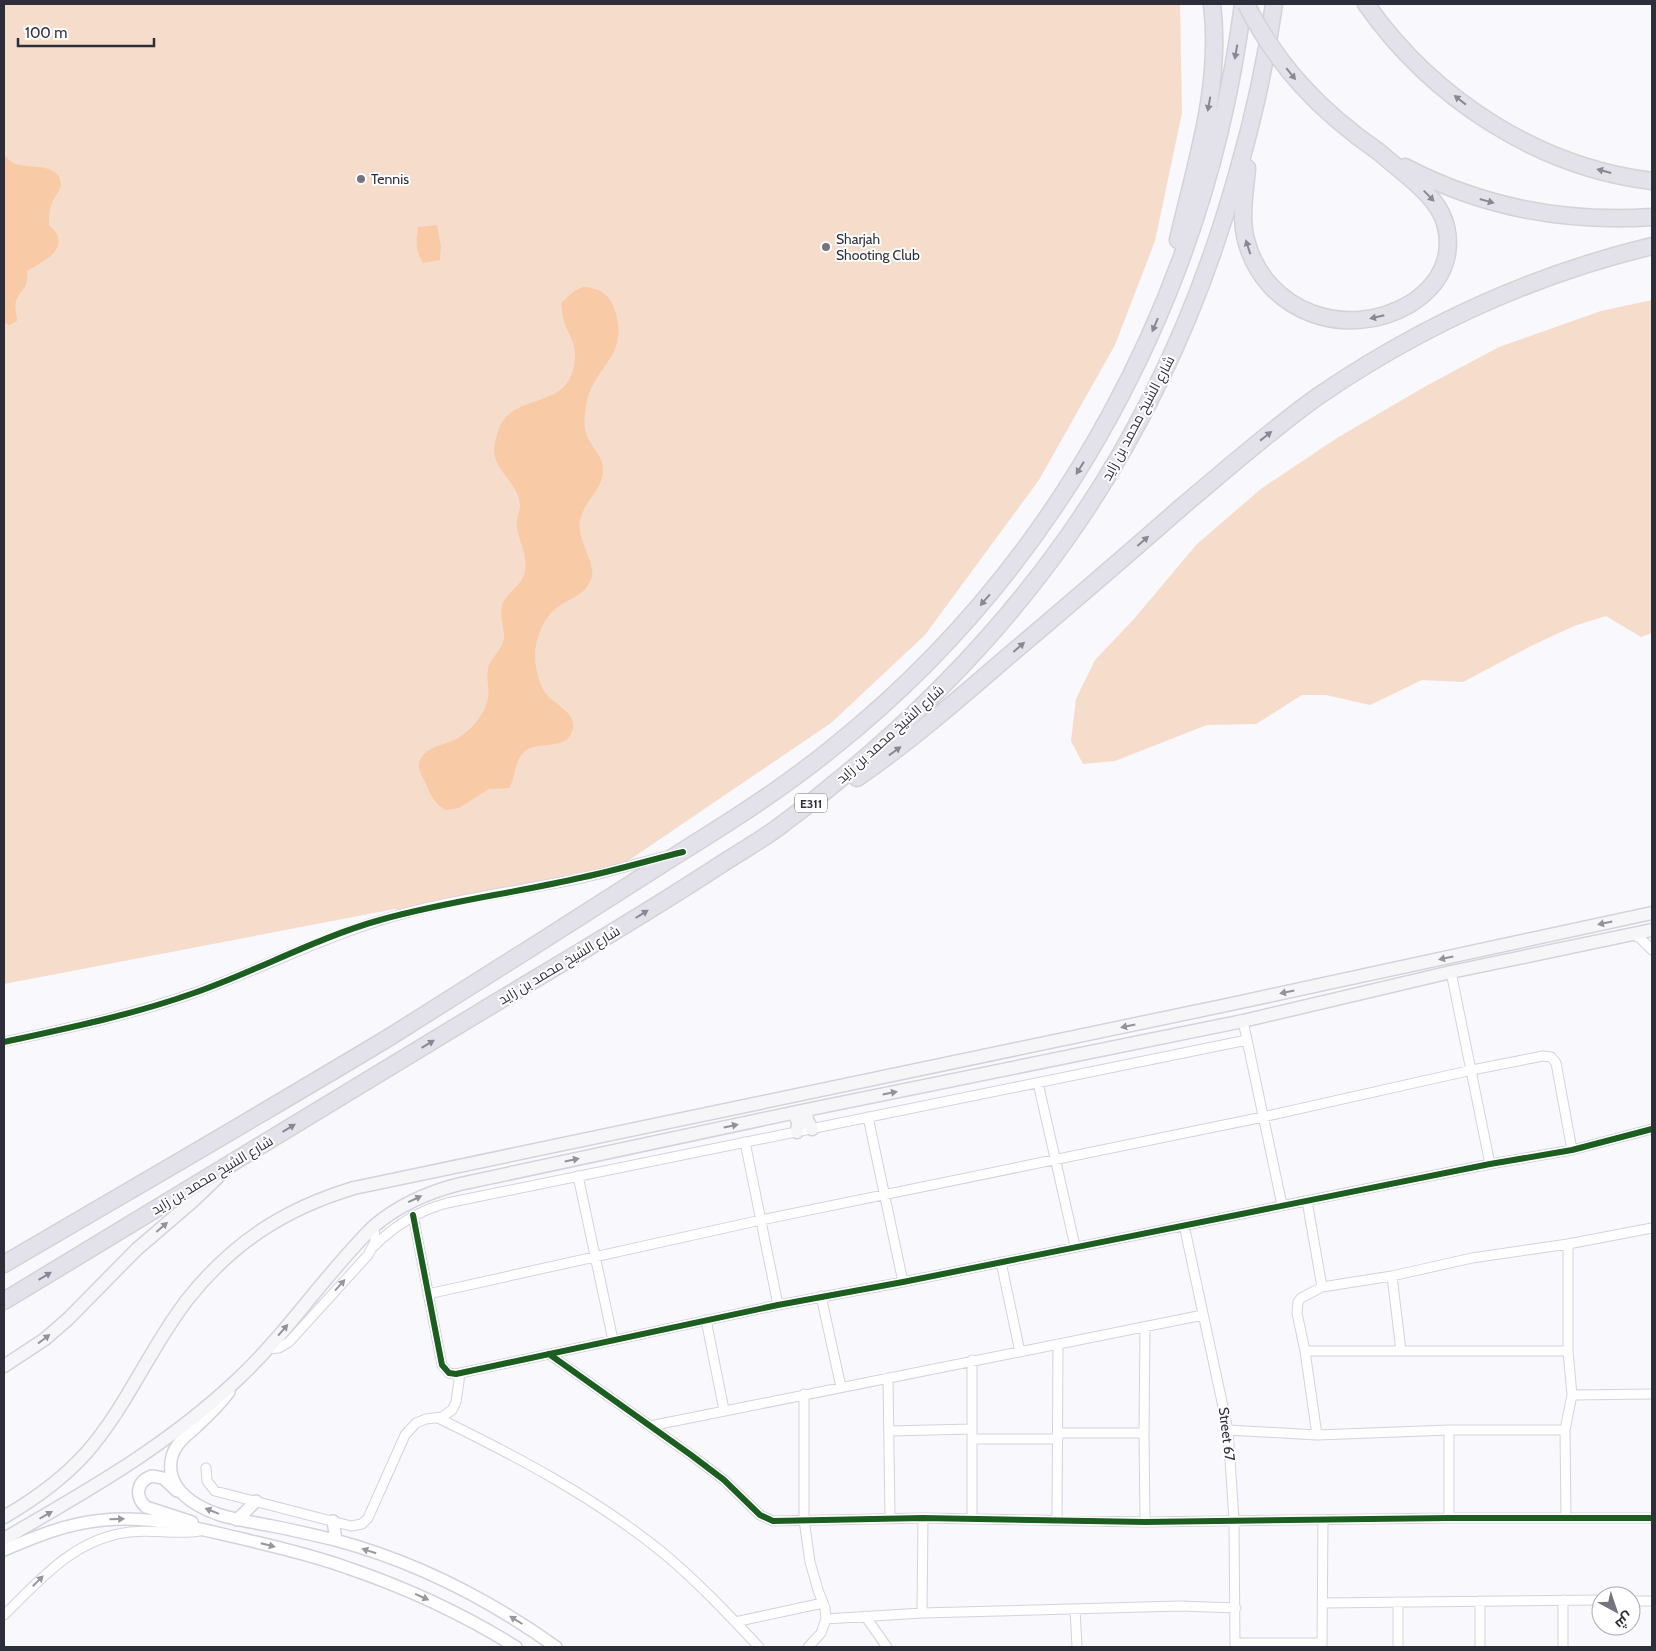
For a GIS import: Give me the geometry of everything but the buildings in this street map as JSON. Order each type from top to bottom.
[{"type":"highway","points":[[1168,294],[1177,247],[1203,138],[1213,78],[1215,50],[1212,4]]},
{"type":"highway","points":[[1244,4],[1276,54],[1306,91],[1333,118],[1379,152],[1426,193],[1441,212],[1448,236],[1446,261],[1441,273],[1430,288],[1404,308],[1378,317],[1351,320],[1324,317],[1299,308],[1275,291],[1261,273],[1250,254],[1246,239],[1243,210],[1250,128]]},
{"type":"highway","name":"شارع الشيخ محمد بن زايد","points":[[4,1264],[390,1036],[683,852],[757,804],[834,747],[900,690],[961,627],[1017,560],[1077,473],[1133,374],[1168,294],[1198,212],[1210,170],[1229,87],[1244,4]]},
{"type":"highway","name":"شارع الشيخ محمد بن زايد","points":[[4,1301],[633,920],[781,826],[881,746],[942,688],[1000,626],[1077,524],[1122,453],[1180,339],[1205,277],[1224,221],[1250,128],[1268,47],[1274,4]]},
{"type":"highway","points":[[1366,4],[1395,40],[1434,79],[1486,119],[1544,151],[1576,163],[1652,181]]},
{"type":"highway","points":[[1379,4],[1434,79]]},
{"type":"highway","points":[[1379,152],[1418,174],[1451,188],[1522,210],[1588,218],[1652,217]]},
{"type":"highway","points":[[781,826],[855,779],[925,728],[1254,446],[1324,393],[1382,356],[1486,302],[1559,274],[1652,246]]},
{"type":"main road","points":[[4,1517],[48,1488],[87,1452],[109,1423],[154,1349],[186,1302],[226,1258],[248,1239],[273,1223],[298,1208],[325,1197],[363,1186],[1236,1003],[1652,913]]},
{"type":"main road","points":[[4,1539],[98,1485],[151,1451],[193,1418],[240,1378],[374,1226],[408,1202],[447,1187],[800,1111],[1243,1021],[1451,972],[1652,930]]},
{"type":"main road","points":[[800,1111],[812,1129]]},
{"type":"main road","points":[[797,1132],[800,1111]]},
{"type":"main road","points":[[4,1366],[45,1339],[68,1319],[137,1249],[194,1201],[231,1163]]},
{"type":"street","points":[[4,1042],[79,1026],[156,1006],[195,993],[378,920],[453,902],[584,877],[683,852]]},
{"type":"street","points":[[1632,934],[1640,938],[1652,950]]},
{"type":"street","points":[[1451,972],[1490,1164]]},
{"type":"street","points":[[1243,1021],[1282,1205]]},
{"type":"street","points":[[266,1349],[279,1348],[288,1342],[361,1262],[372,1247],[391,1230],[413,1215],[447,1203],[1247,1040]]},
{"type":"street","points":[[428,1294],[761,1220],[1263,1117],[1543,1056],[1551,1057],[1556,1063],[1572,1150]]},
{"type":"street","points":[[1038,1083],[1075,1246]]},
{"type":"street","points":[[868,1117],[903,1282]]},
{"type":"street","points":[[413,1215],[442,1365],[448,1373],[460,1374],[821,1296],[903,1282],[1490,1164],[1572,1150],[1652,1129]]},
{"type":"street","points":[[745,1142],[778,1305]]},
{"type":"street","points":[[578,1176],[613,1340]]},
{"type":"street","points":[[1307,1201],[1322,1287]]},
{"type":"street","name":"Street 67","points":[[1184,1225],[1228,1430],[1234,1520],[1236,1645]]},
{"type":"street","points":[[372,1247],[376,1236],[374,1226]]},
{"type":"street","points":[[1317,1434],[1305,1351],[1296,1307],[1301,1298],[1322,1287],[1392,1276],[1472,1258],[1568,1244],[1652,1228]]},
{"type":"street","points":[[1566,1518],[1565,1430],[1572,1396],[1568,1351],[1568,1244]]},
{"type":"street","points":[[1001,1262],[1020,1352]]},
{"type":"street","points":[[1392,1276],[1401,1351]]},
{"type":"street","points":[[821,1296],[841,1387]]},
{"type":"street","points":[[650,1426],[1203,1315]]},
{"type":"street","points":[[706,1320],[724,1410]]},
{"type":"street","points":[[1145,1327],[1145,1522]]},
{"type":"street","points":[[1057,1520],[1058,1344]]},
{"type":"street","points":[[1305,1351],[1568,1351]]},
{"type":"street","points":[[549,1354],[711,1469],[766,1519],[773,1521],[890,1518],[1145,1522],[1323,1519],[1652,1518]]},
{"type":"street","points":[[972,1360],[972,1518]]},
{"type":"street","points":[[206,1468],[207,1481],[216,1491],[355,1526],[365,1521],[408,1430],[421,1421],[438,1418],[449,1413],[454,1406],[460,1374]]},
{"type":"street","points":[[185,1496],[172,1476],[171,1464],[174,1452],[181,1442],[220,1403],[240,1378]]},
{"type":"street","points":[[888,1378],[890,1518]]},
{"type":"street","points":[[804,1394],[804,1520],[810,1562],[826,1619],[822,1633],[808,1647]]},
{"type":"street","points":[[1572,1396],[1652,1394]]},
{"type":"street","points":[[438,1418],[538,1470],[622,1522],[680,1567],[759,1647]]},
{"type":"street","points":[[889,1431],[972,1429]]},
{"type":"street","points":[[1228,1430],[1317,1434],[1449,1430],[1565,1430]]},
{"type":"street","points":[[1449,1430],[1450,1518]]},
{"type":"street","points":[[972,1439],[1144,1433]]},
{"type":"street","points":[[204,1530],[189,1521],[146,1507],[140,1501],[138,1489],[145,1479],[156,1476],[163,1478],[197,1505],[237,1520],[336,1540],[408,1565],[460,1589],[507,1615],[556,1647]]},
{"type":"street","points":[[237,1520],[256,1501]]},
{"type":"street","points":[[922,1613],[923,1518]]},
{"type":"street","points":[[4,1550],[56,1529],[106,1519],[139,1519],[204,1530],[321,1559],[384,1581],[446,1608],[516,1647]]},
{"type":"street","points":[[1236,1645],[1322,1645],[1323,1519]]},
{"type":"street","points":[[333,1521],[336,1540]]},
{"type":"street","points":[[4,1615],[58,1562],[92,1542],[104,1537],[130,1532],[186,1532],[204,1530]]},
{"type":"street","points":[[1563,1647],[1564,1600]]},
{"type":"street","points":[[1322,1603],[1591,1600]]},
{"type":"street","points":[[1480,1601],[1480,1647]]},
{"type":"street","points":[[1398,1602],[1398,1647]]},
{"type":"street","points":[[736,1622],[823,1603]]},
{"type":"street","points":[[826,1619],[922,1613],[1180,1606],[1236,1608]]},
{"type":"street","points":[[1075,1609],[1077,1647]]},
{"type":"street","points":[[865,1616],[887,1647]]},
{"type":"shaded area","points":[[4,4],[1180,4],[1182,113],[1155,241],[1115,345],[1039,480],[925,635],[831,723],[622,865],[397,910],[4,984]]},
{"type":"shaded area","points":[[4,155],[11,162],[52,170],[60,178],[61,185],[51,205],[49,215],[49,225],[57,234],[59,241],[57,247],[50,257],[27,271],[26,286],[15,303],[17,321],[9,325],[4,322]]},
{"type":"shaded area","points":[[437,225],[441,247],[440,260],[423,263],[417,246],[418,227]]},
{"type":"shaded area","points":[[583,287],[597,290],[608,297],[613,305],[618,323],[618,337],[615,349],[590,391],[586,406],[586,433],[601,459],[603,470],[600,484],[585,508],[580,521],[581,536],[591,564],[592,576],[585,589],[551,613],[542,627],[535,650],[537,674],[542,687],[548,696],[569,714],[573,725],[572,732],[565,741],[534,747],[523,753],[509,788],[489,789],[459,808],[446,810],[436,802],[429,792],[420,771],[420,761],[427,751],[456,739],[467,732],[483,711],[488,699],[487,673],[489,665],[504,639],[501,614],[502,605],[521,581],[526,566],[517,527],[520,505],[519,497],[495,458],[496,439],[505,419],[515,410],[553,395],[564,387],[571,375],[575,352],[563,319],[561,303],[574,291]]},
{"type":"shaded area","points":[[1652,300],[1652,633],[1641,637],[1606,616],[1574,626],[1531,646],[1463,682],[1422,680],[1370,705],[1326,695],[1302,695],[1256,724],[1207,725],[1115,761],[1083,764],[1071,741],[1076,699],[1095,660],[1133,620],[1197,544],[1262,488],[1337,438],[1426,386],[1499,347],[1601,311]]},
{"type":"cycle path","points":[[4,1042],[100,1020],[171,1001],[356,927],[405,913],[558,883],[683,852]]},
{"type":"cycle path","points":[[413,1215],[442,1365],[449,1373],[456,1374],[778,1305],[903,1282],[1490,1164],[1572,1150],[1652,1129]]},
{"type":"cycle path","points":[[549,1354],[691,1455],[724,1480],[760,1515],[773,1521],[923,1518],[1145,1522],[1449,1518],[1652,1518]]},
{"type":"place","name":"Tennis","points":[[361,179]]},
{"type":"place","name":"Sharjah Shooting Club","points":[[826,247]]}]
